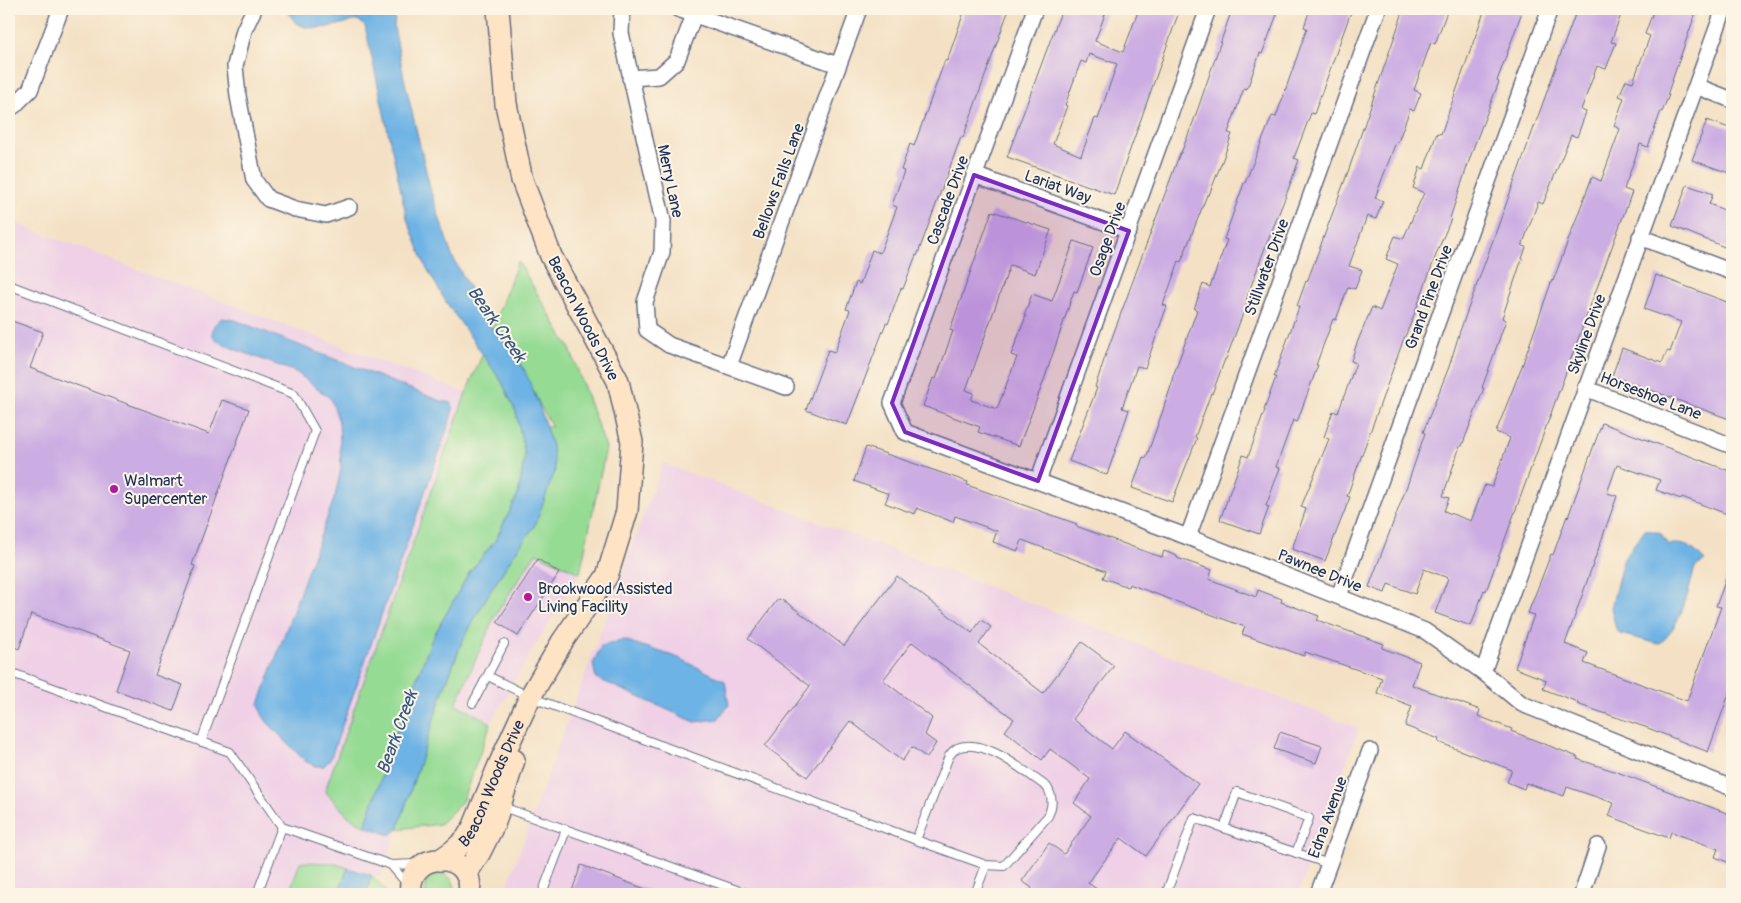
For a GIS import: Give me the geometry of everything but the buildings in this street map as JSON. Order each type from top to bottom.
[{"type":"street","points":[[9,106],[14,106],[30,90],[61,9]]},
{"type":"street","points":[[254,9],[244,30],[235,66],[238,96],[254,180],[268,199],[296,209],[326,215],[349,207]]},
{"type":"street","name":"Beacon Woods Drive","points":[[411,891],[414,874],[453,851],[466,840],[493,803],[519,744],[530,697],[562,642],[607,576],[627,511],[632,442],[618,381],[552,256],[522,180],[506,104],[498,9]]},
{"type":"street","name":"Merry Lane","points":[[622,9],[622,33],[630,78],[663,221],[662,252],[645,302],[647,330],[669,344],[786,387]]},
{"type":"street","points":[[678,9],[838,65]]},
{"type":"street","name":"Bellows Falls Lane","points":[[729,366],[859,9]]},
{"type":"street","name":"Cascade Drive","points":[[892,403],[1035,9]]},
{"type":"street","name":"Osage Drive","points":[[1038,481],[1208,9]]},
{"type":"street","name":"Stillwater Drive","points":[[1188,537],[1378,9]]},
{"type":"street","name":"Grand Pine Drive","points":[[1339,596],[1550,9]]},
{"type":"street","name":"Skyline Drive","points":[[1483,672],[1724,9]]},
{"type":"street","points":[[630,78],[659,76],[677,60],[694,15]]},
{"type":"street","points":[[1696,86],[1732,100]]},
{"type":"street","name":"Lariat Way","points":[[974,175],[1129,231]]},
{"type":"street","points":[[1640,237],[1732,272]]},
{"type":"street","name":"Horseshoe Lane","points":[[1585,388],[1732,446]]},
{"type":"street","name":"Pawnee Drive","points":[[892,403],[905,432],[1188,537],[1425,631],[1483,672],[1522,704],[1731,784]]},
{"type":"street","name":"Edna Avenue","points":[[1318,894],[1370,751]]},
{"type":"street","name":"Beacon Woods Drive","points":[[432,862],[452,861],[460,866],[466,874],[480,852],[495,822],[493,803]]},
{"type":"street","points":[[1582,894],[1598,846]]},
{"type":"street","points":[[466,874],[470,882],[470,894]]},
{"type":"lane","points":[[9,285],[294,394],[315,431],[201,742]]},
{"type":"lane","points":[[473,703],[504,644]]},
{"type":"lane","points":[[9,672],[230,752],[282,827],[391,865],[432,862]]},
{"type":"lane","points":[[488,676],[530,697],[916,840],[986,865],[1004,866],[1048,816],[1052,808],[1052,799],[1047,787],[992,751],[979,746],[955,748],[949,756],[916,840]]},
{"type":"lane","points":[[1224,828],[1237,792],[1309,818],[1296,853]]},
{"type":"lane","points":[[493,803],[748,894]]},
{"type":"lane","points":[[1166,894],[1194,818],[1329,864]]},
{"type":"lane","points":[[257,894],[282,827]]},
{"type":"lane","points":[[542,894],[566,830]]},
{"type":"lane","points":[[391,865],[411,891]]},
{"type":"lane","points":[[975,894],[986,865]]},
{"type":"highlighted area","points":[[974,175],[1129,231],[1038,481],[905,432],[892,403]]},
{"type":"shaded area","points":[[9,221],[466,393],[325,791],[361,824],[390,835],[398,829],[380,878],[333,863],[300,862],[289,894],[9,894]]},
{"type":"shaded area","points":[[663,463],[1359,728],[1298,894],[504,894]]},
{"type":"shaded area","points":[[536,553],[580,573],[531,652],[491,723],[456,705],[495,616]]},
{"type":"green space","points":[[518,261],[570,349],[606,448],[580,573],[536,553],[495,616],[456,704],[491,723],[462,802],[440,824],[398,829],[443,691],[462,642],[485,600],[535,525],[552,446],[545,426],[552,427],[526,375],[511,351],[492,329]]},
{"type":"green space","points":[[483,353],[502,382],[516,412],[525,455],[518,495],[495,541],[469,573],[432,639],[397,731],[365,826],[348,816],[325,791],[466,393]]},
{"type":"green space","points":[[300,862],[333,863],[348,868],[338,894],[289,894]]},
{"type":"green space","points":[[439,873],[446,875],[452,880],[455,890],[454,894],[425,894],[426,882],[433,875]]},
{"type":"green space","points":[[371,875],[384,888],[387,894],[367,894]]},
{"type":"water","name":"Beark Creek","points":[[288,9],[403,9],[398,11],[395,17],[394,27],[404,78],[431,192],[452,256],[492,329],[504,340],[524,369],[539,405],[552,446],[555,471],[535,525],[485,600],[462,642],[443,691],[398,829],[390,835],[365,826],[397,731],[432,639],[469,573],[495,541],[518,495],[525,455],[516,412],[502,382],[446,302],[426,267],[407,219],[365,26],[358,20],[328,27],[308,27],[292,19]]},
{"type":"water","points":[[222,318],[235,320],[441,401],[452,403],[453,410],[447,430],[330,760],[324,766],[315,766],[305,761],[267,722],[259,704],[335,496],[341,469],[339,422],[331,399],[296,372],[217,341],[212,334],[214,325]]},
{"type":"water","points":[[1645,529],[1660,533],[1668,545],[1679,544],[1689,547],[1705,561],[1695,567],[1687,598],[1678,619],[1673,629],[1659,644],[1620,634],[1616,629],[1611,608],[1623,560]]},
{"type":"water","points":[[624,640],[679,658],[725,681],[729,705],[718,719],[695,722],[596,678],[593,664],[601,646]]},
{"type":"water","points":[[348,868],[371,875],[367,894],[338,894]]},
{"type":"place","name":"Walmart Supercenter","points":[[114,489]]},
{"type":"place","name":"Brookwood Assisted Living Facility","points":[[528,597]]}]
